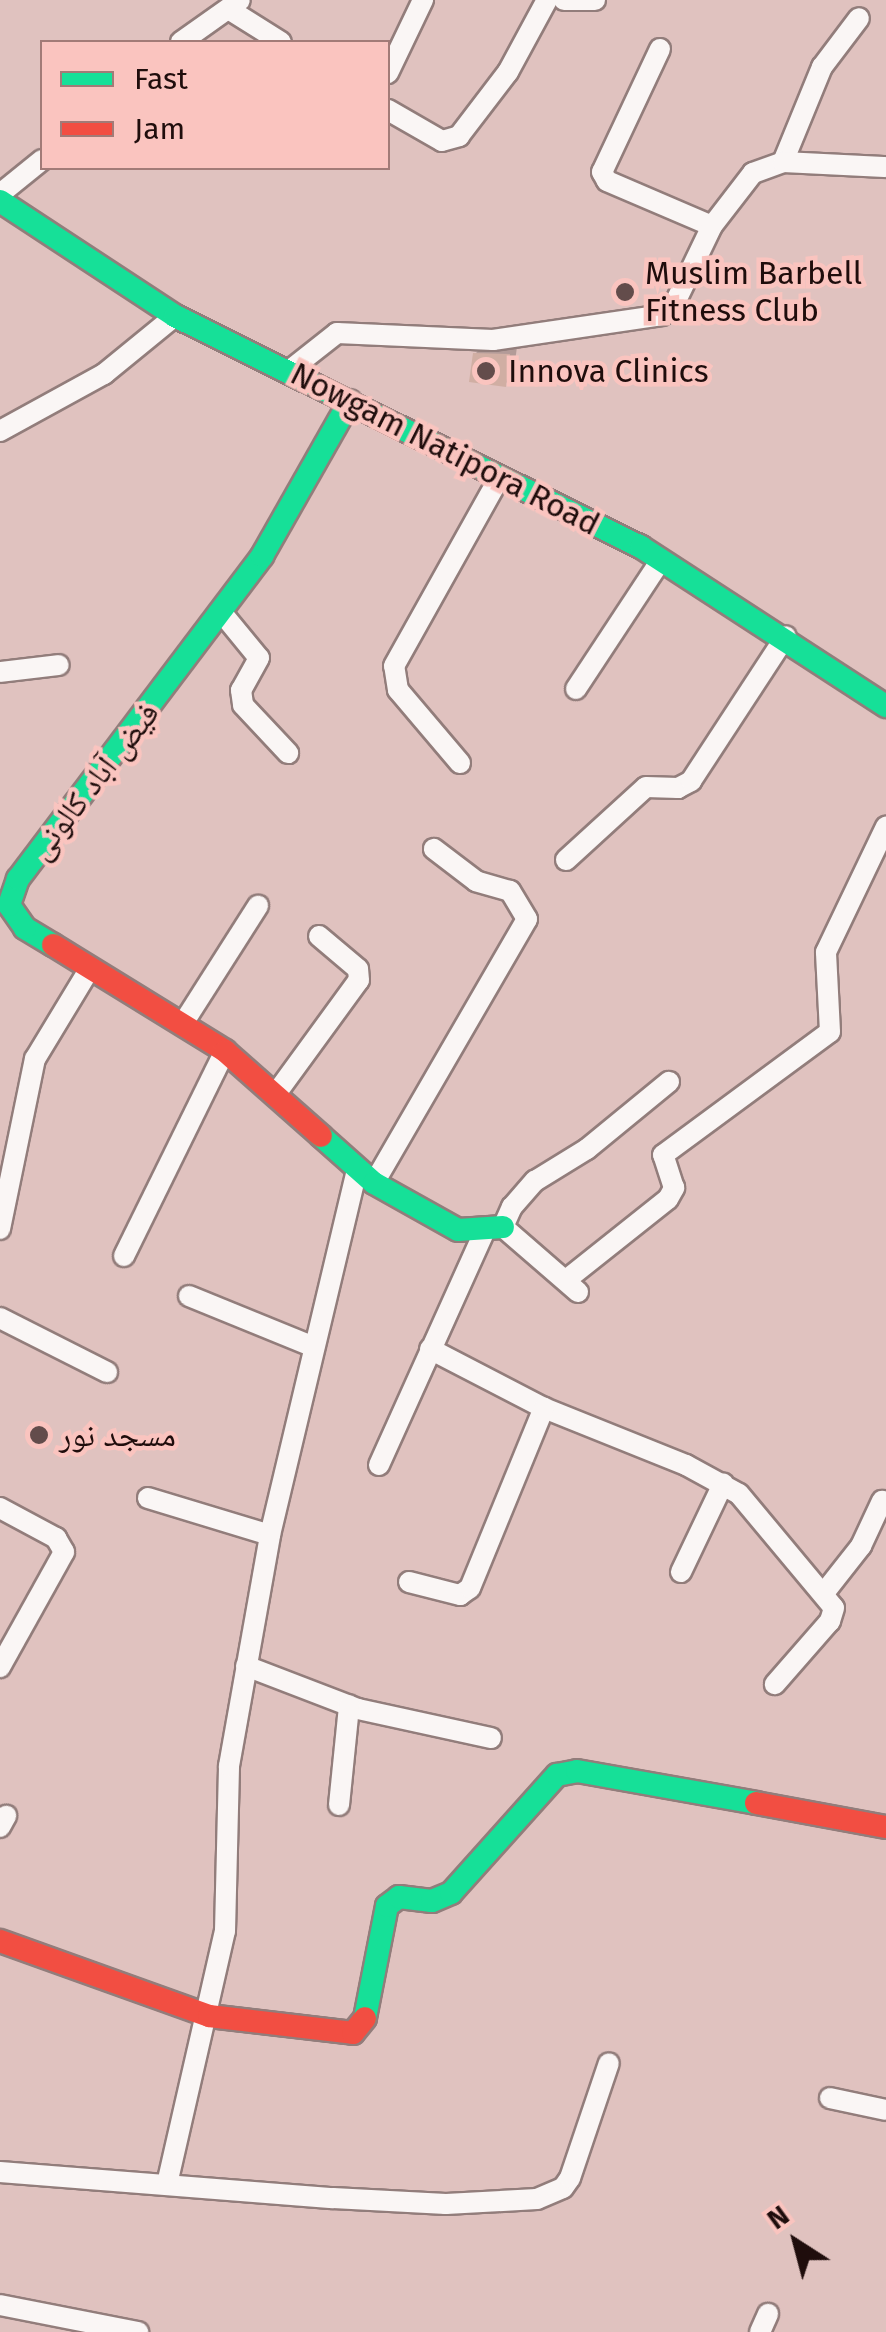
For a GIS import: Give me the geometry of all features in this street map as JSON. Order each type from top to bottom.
[{"type":"street","points":[[390,68],[423,0]]},
{"type":"street","points":[[390,111],[442,141],[459,136],[508,72],[546,0]]},
{"type":"street","points":[[564,0],[595,0]]},
{"type":"street","points":[[184,40],[235,5],[279,40]]},
{"type":"street","points":[[783,162],[822,67],[859,18]]},
{"type":"street","points":[[660,50],[602,172],[607,180],[712,226]]},
{"type":"street","points":[[0,197],[40,162]]},
{"type":"street","points":[[290,370],[337,333],[493,340],[662,314],[678,300],[712,226],[754,172],[783,162],[886,167]]},
{"type":"street","name":"Nowgam Natipora Road","points":[[0,197],[175,316],[290,370],[662,560],[786,636],[886,706]]},
{"type":"street","points":[[0,403],[8,425],[104,374],[175,316]]},
{"type":"street","name":"فیض آباد کالونی","points":[[350,401],[222,613],[12,891],[13,917],[89,970],[184,1022],[225,1051],[366,1176],[458,1230],[494,1230]]},
{"type":"street","points":[[460,763],[398,690],[394,666],[500,478]]},
{"type":"street","points":[[576,690],[662,560]]},
{"type":"street","points":[[222,613],[258,658],[241,690],[242,705],[288,753]]},
{"type":"street","points":[[566,860],[646,787],[678,788],[691,781],[786,636]]},
{"type":"street","points":[[0,672],[59,665]]},
{"type":"street","points":[[494,1230],[572,1286],[668,1199],[674,1188],[663,1155],[826,1038],[832,1024],[826,952],[886,827]]},
{"type":"street","points":[[167,2184],[209,2016],[229,1900],[228,1784],[246,1666],[270,1535],[314,1347],[366,1176],[527,919],[510,891],[476,880],[434,849]]},
{"type":"street","points":[[184,1022],[258,906]]},
{"type":"street","points":[[275,1095],[359,980],[358,969],[319,936]]},
{"type":"street","points":[[0,1229],[36,1059],[89,970]]},
{"type":"street","points":[[124,1256],[225,1051]]},
{"type":"street","points":[[379,1465],[430,1349],[494,1230],[535,1181],[587,1149],[669,1082]]},
{"type":"street","points":[[189,1296],[314,1347]]},
{"type":"street","points":[[0,1318],[107,1372]]},
{"type":"street","points":[[430,1349],[544,1408],[723,1484],[761,1516],[824,1593],[835,1614],[775,1684]]},
{"type":"street","points":[[408,1582],[460,1595],[470,1588],[544,1408]]},
{"type":"street","points":[[681,1572],[723,1484]]},
{"type":"street","points":[[148,1498],[270,1535]]},
{"type":"street","points":[[824,1593],[861,1546],[882,1502]]},
{"type":"street","points":[[0,1508],[56,1538],[64,1552],[0,1667]]},
{"type":"street","points":[[246,1666],[349,1706],[492,1738]]},
{"type":"street","points":[[339,1805],[349,1706]]},
{"type":"street","points":[[0,1940],[209,2016],[344,2034],[361,2029],[387,1906],[399,1897],[432,1901],[450,1893],[548,1783],[567,1772],[886,1827]]},
{"type":"street","points":[[0,2172],[446,2204],[552,2195],[570,2178],[609,2063]]},
{"type":"street","points":[[830,2098],[886,2110]]},
{"type":"street","points":[[0,2305],[138,2332]]},
{"type":"building","points":[[473,353],[510,354],[506,387],[469,382]]},
{"type":"traffic: fast","points":[[0,201],[175,316],[641,547],[886,706]]},
{"type":"traffic: fast","points":[[53,945],[25,928],[9,905],[18,879],[262,556],[350,401]]},
{"type":"traffic: fast","points":[[321,1136],[374,1183],[458,1230],[503,1227]]},
{"type":"traffic: fast","points":[[365,2018],[387,1906],[399,1897],[432,1901],[451,1893],[557,1775],[577,1771],[756,1803]]},
{"type":"traffic: jam","points":[[53,945],[225,1051],[321,1136]]},
{"type":"traffic: jam","points":[[756,1803],[886,1827]]},
{"type":"traffic: jam","points":[[0,1941],[209,2016],[353,2033],[365,2018]]},
{"type":"place","name":"Muslim Barbell Fitness Club","points":[[625,292]]},
{"type":"place","name":"Innova Clinics","points":[[486,371]]},
{"type":"place","name":"مسجد نور","points":[[39,1435]]}]
